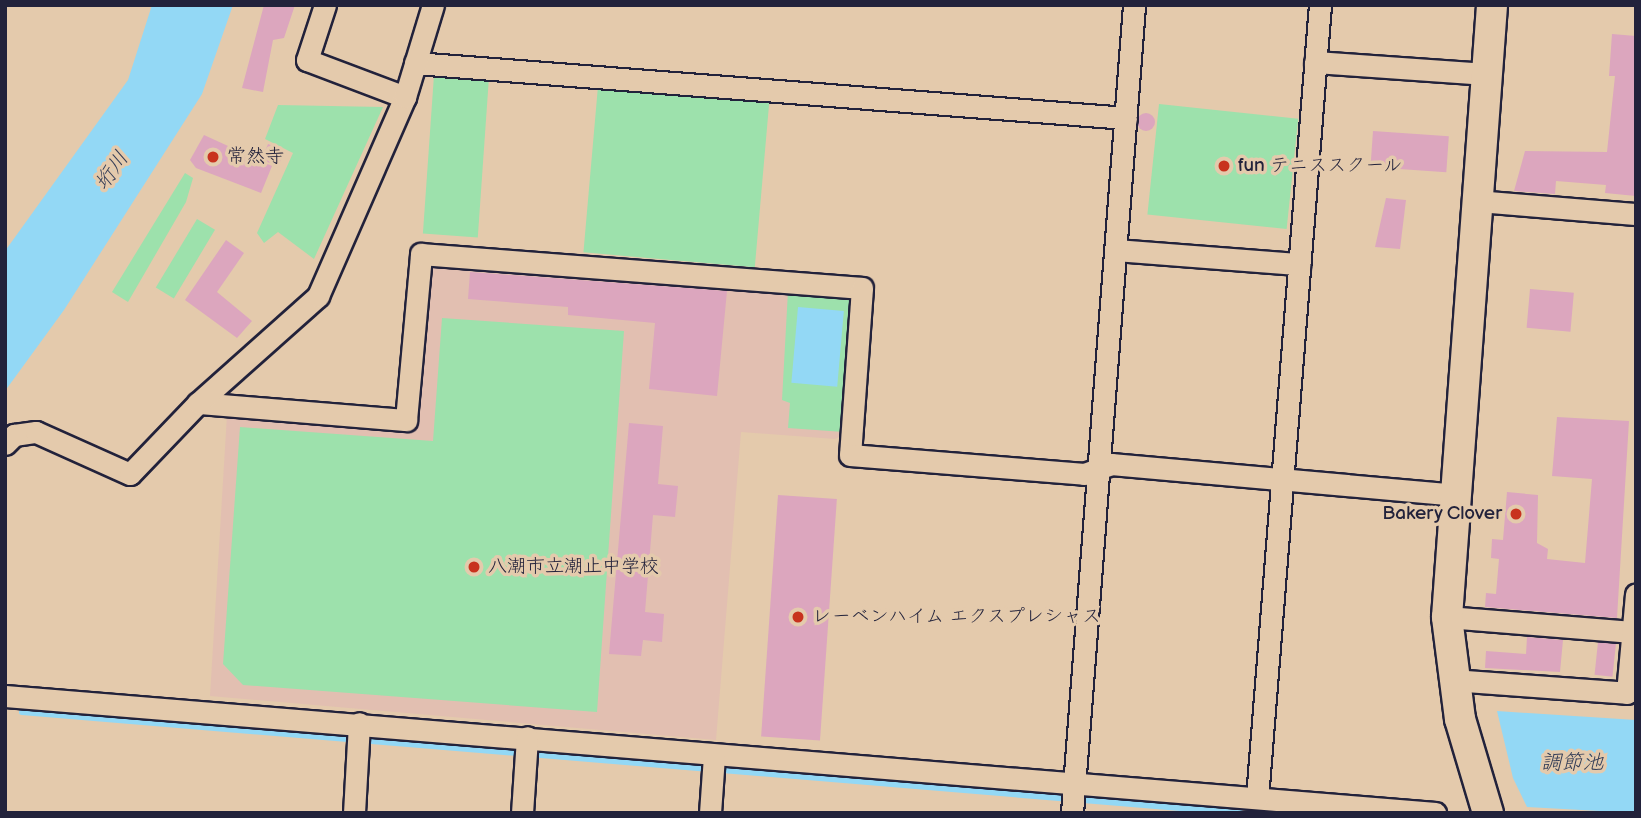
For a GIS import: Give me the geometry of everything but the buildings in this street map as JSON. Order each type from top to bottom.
[{"type":"street","points":[[325,5],[307,60],[405,97]]},
{"type":"street","points":[[5,444],[15,435],[36,432],[130,474],[198,403],[318,296],[405,97],[433,5]]},
{"type":"street","points":[[1073,799],[1134,5]]},
{"type":"street","points":[[1257,798],[1320,5]]},
{"type":"street","points":[[1488,813],[1452,680],[1447,617],[1492,5]]},
{"type":"street","points":[[415,62],[1126,118]]},
{"type":"street","points":[[1315,62],[1487,74]]},
{"type":"street","points":[[1477,201],[1636,214]]},
{"type":"street","points":[[1116,250],[1299,264]]},
{"type":"street","points":[[198,403],[406,420],[421,254],[862,288],[850,455],[1084,474],[1111,464],[1455,495]]},
{"type":"street","points":[[1452,680],[1627,693],[1636,594]]},
{"type":"street","points":[[1447,617],[1632,632]]},
{"type":"street","points":[[5,696],[527,737],[714,756],[1073,799],[1257,798],[1435,813]]},
{"type":"street","points":[[354,813],[359,723]]},
{"type":"street","points":[[522,813],[527,737]]},
{"type":"street","points":[[710,813],[714,756]]},
{"type":"shaded area","name":"八潮市立潮止中学校","points":[[435,261],[847,294],[843,435],[835,439],[741,432],[716,740],[210,696],[227,415],[416,427],[428,265]]},
{"type":"green space","points":[[434,75],[489,79],[478,237],[423,234]]},
{"type":"green space","points":[[598,86],[769,101],[755,267],[583,252]]},
{"type":"green space","name":"fun テニススクール","points":[[1159,104],[1298,119],[1287,229],[1147,214]]},
{"type":"green space","points":[[278,105],[383,107],[314,259],[278,232],[264,243],[257,233],[293,153],[265,139]]},
{"type":"green space","points":[[185,173],[193,178],[186,202],[128,302],[112,292]]},
{"type":"green space","points":[[197,219],[215,230],[174,298],[156,288]]},
{"type":"green space","points":[[788,291],[850,295],[854,304],[844,432],[788,428],[790,403],[782,400]]},
{"type":"green space","points":[[442,318],[624,331],[597,712],[243,685],[223,664],[240,427],[433,441]]},
{"type":"water","name":"垳川","points":[[152,5],[233,5],[202,94],[64,310],[5,391],[5,251],[128,80]]},
{"type":"water","points":[[798,307],[844,311],[837,387],[791,383]]},
{"type":"water","name":"調節池","points":[[1497,711],[1636,720],[1636,813],[1527,807],[1513,778]]},
{"type":"waterway","points":[[22,712],[1241,813]]},
{"type":"place","name":"常然寺","points":[[213,157]]},
{"type":"place","name":"fun テニススクール","points":[[1224,166]]},
{"type":"place","name":"Bakery Clover","points":[[1516,514]]},
{"type":"place","name":"八潮市立潮止中学校","points":[[474,567]]},
{"type":"place","name":"レーベンハイム エクスプレシャス","points":[[798,617]]}]
